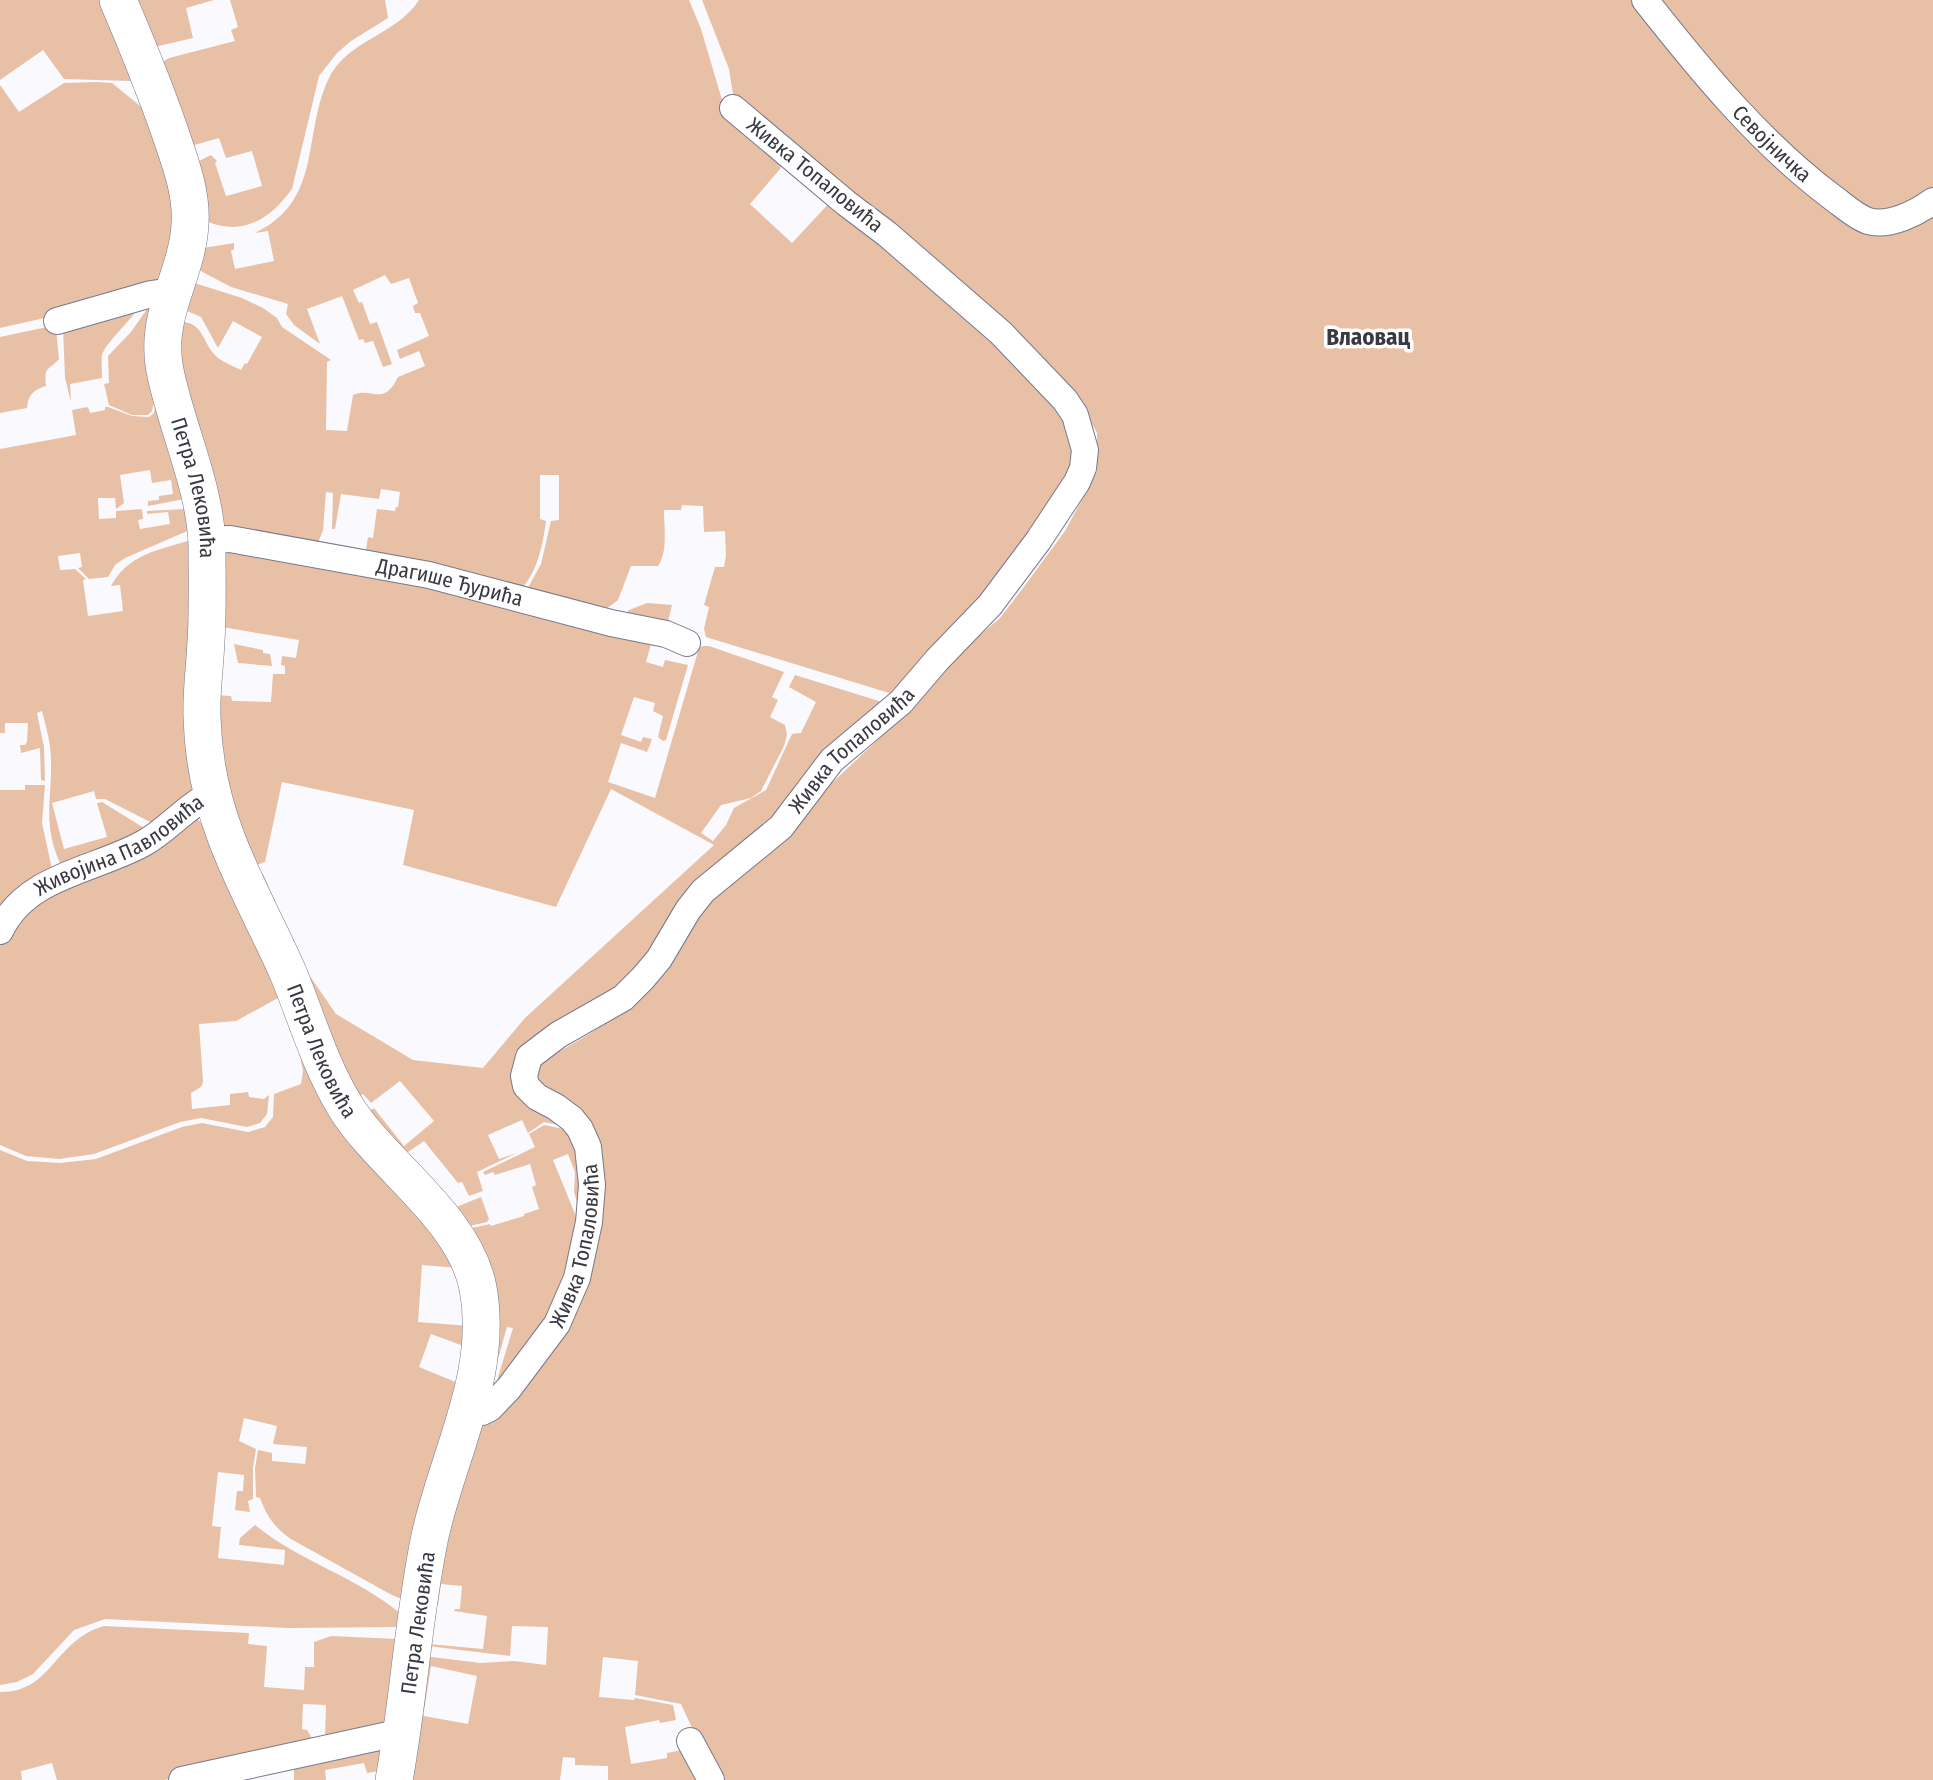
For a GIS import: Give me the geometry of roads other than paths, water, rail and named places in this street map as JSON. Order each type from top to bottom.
[{"type":"street","name":"Петра Лековића","points":[[118,0],[160,104],[183,171],[189,203],[190,225],[186,254],[172,291],[162,350],[201,501],[207,540],[202,715],[205,756],[225,835],[288,973],[334,1088],[349,1112],[440,1216],[469,1262],[477,1286],[481,1318],[476,1380],[430,1536],[394,1780]]},
{"type":"street","name":"Севојничка","points":[[1645,0],[1708,79],[1805,177],[1846,208],[1869,221],[1898,220],[1921,210],[1933,201]]},
{"type":"street","name":"Живка Топаловића","points":[[468,1412],[482,1412],[490,1408],[509,1388],[557,1324],[577,1278],[589,1223],[592,1185],[588,1147],[572,1119],[537,1097],[526,1086],[524,1076],[529,1056],[558,1035],[623,998],[643,978],[659,959],[688,910],[703,891],[781,827],[832,760],[901,702],[944,652],[990,605],[1038,541],[1077,482],[1083,468],[1085,450],[1075,415],[1065,400],[1001,333],[887,234],[733,108]]},
{"type":"street","points":[[57,321],[151,294],[172,291]]},
{"type":"street","name":"Драгише Ђурића","points":[[207,540],[230,539],[429,575],[611,623],[666,634],[687,643]]},
{"type":"street","name":"Живојина Павловића","points":[[0,931],[6,918],[19,902],[41,886],[145,843],[194,804],[214,793]]},
{"type":"street","points":[[182,1780],[402,1732]]},
{"type":"street","points":[[690,1741],[711,1780]]},
{"type":"district","name":"Влаовац","points":[[1368,337]]}]
